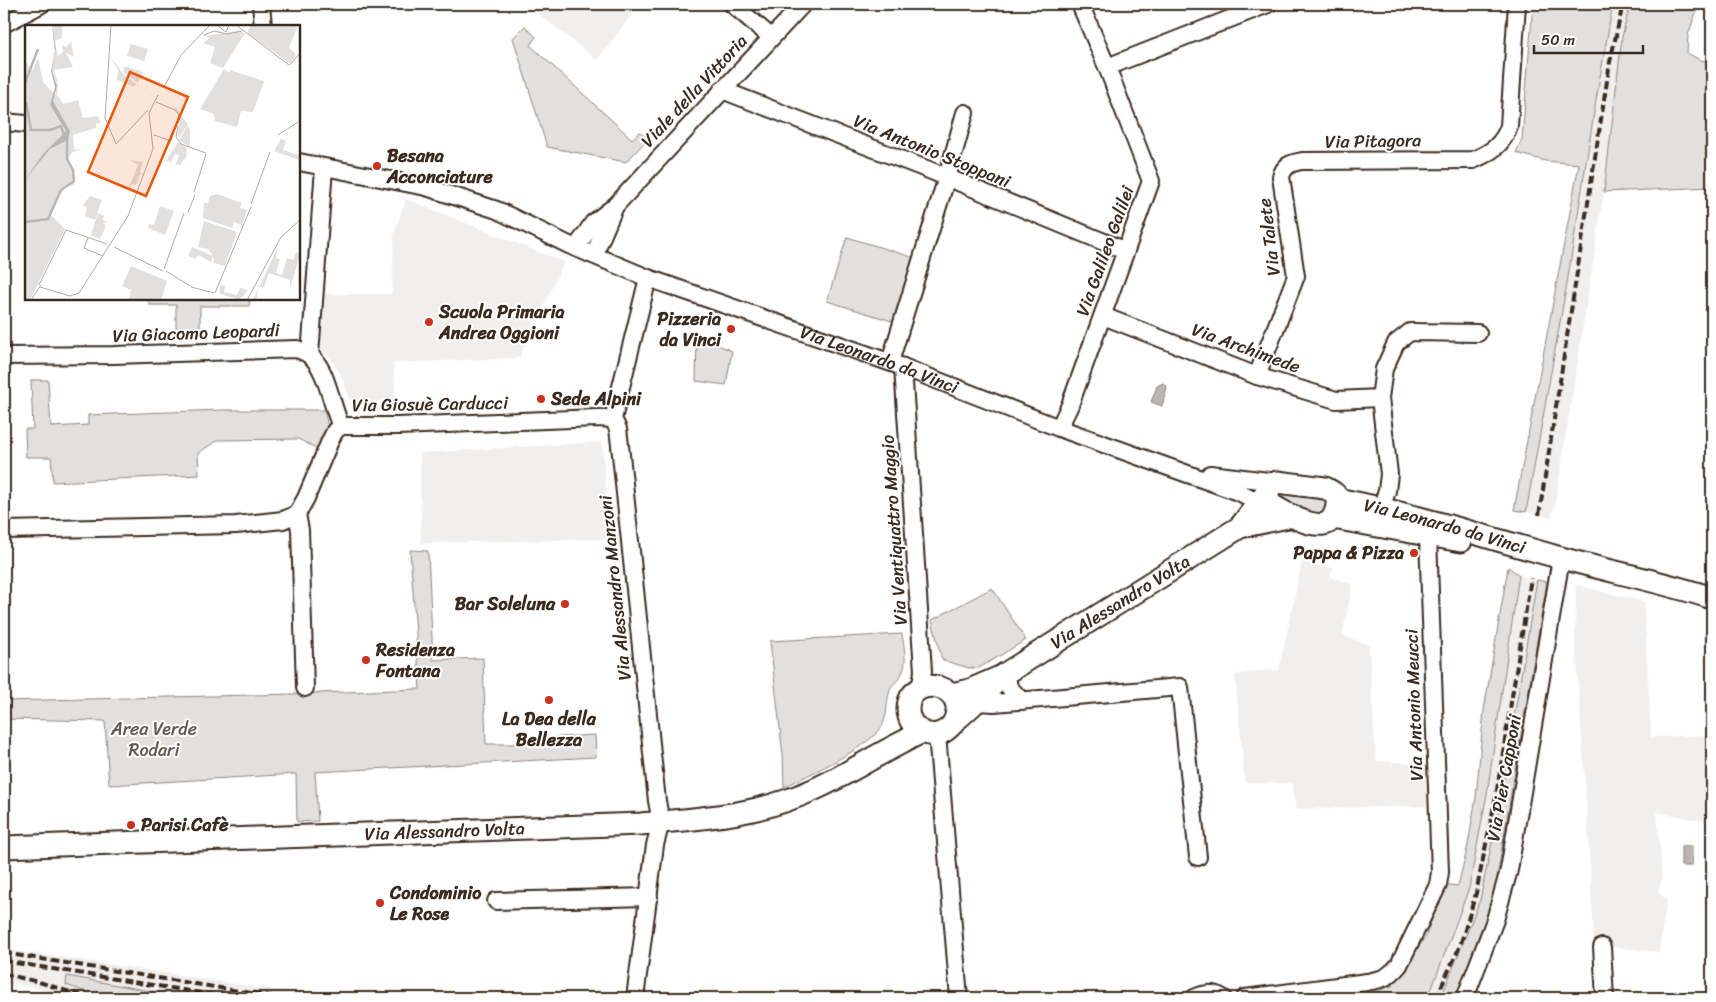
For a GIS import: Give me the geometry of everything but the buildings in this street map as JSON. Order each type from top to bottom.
[{"type":"main road","points":[[1325,488],[1332,491],[1335,509],[1327,523],[1315,524],[1293,516],[1268,495],[1325,488]]},
{"type":"main road","name":"Via Alessandro Volta","points":[[951,694],[970,690],[1003,675],[1240,527],[1268,495]]},
{"type":"main road","name":"Via Leonardo da Vinci","points":[[1335,509],[1378,517],[1450,525],[1557,557],[1709,597]]},
{"type":"main road","name":"Via Alessandro Volta","points":[[1240,527],[1293,516]]},
{"type":"main road","name":"Via Leonardo da Vinci","points":[[1378,517],[1428,536],[1557,557]]},
{"type":"main road","name":"Via Alessandro Volta","points":[[4,846],[491,830],[661,822],[720,816],[767,808],[797,797],[829,782],[873,757],[938,730],[976,702],[1003,675]]},
{"type":"main road","points":[[908,713],[912,724],[938,730],[957,710],[955,700],[945,689],[927,686],[919,690]]},
{"type":"main road","name":"Via Alessandro Volta","points":[[873,757],[896,734],[908,713],[910,701],[919,690]]},
{"type":"street","points":[[4,24],[42,4]]},
{"type":"street","points":[[261,4],[263,25]]},
{"type":"street","points":[[732,4],[771,37]]},
{"type":"street","name":"Viale della Vittoria","points":[[576,248],[593,223],[616,206],[803,4]]},
{"type":"street","name":"Via Galileo Galilei","points":[[1059,428],[1070,405],[1151,181],[1107,67],[1080,4]]},
{"type":"street","points":[[1107,67],[1268,4]]},
{"type":"street","name":"Via Pitagora","points":[[1281,177],[1286,166],[1293,162],[1473,160],[1488,154],[1506,137],[1510,126],[1517,4]]},
{"type":"street","name":"Via Antonio Stoppani","points":[[722,90],[947,177],[1126,250]]},
{"type":"street","points":[[896,365],[965,113]]},
{"type":"street","points":[[4,122],[25,124]]},
{"type":"street","name":"Via Leonardo da Vinci","points":[[300,162],[426,187],[497,210],[576,248],[648,278],[896,365],[1059,428],[1241,493],[1268,495]]},
{"type":"street","points":[[324,168],[310,355],[323,376],[340,426]]},
{"type":"street","name":"Via Talete","points":[[1257,376],[1296,276],[1281,177]]},
{"type":"street","name":"Viale della Vittoria","points":[[594,254],[616,206]]},
{"type":"street","name":"Via Alessandro Manzoni","points":[[636,998],[655,845],[661,822],[657,801],[620,445],[618,429],[613,419],[648,278]]},
{"type":"street","name":"Via Archimede","points":[[1103,316],[1257,376],[1336,400],[1380,398]]},
{"type":"street","points":[[1378,517],[1387,491],[1388,474],[1380,398],[1384,370],[1396,343],[1410,332],[1478,333]]},
{"type":"street","name":"Via Giacomo Leopardi","points":[[4,356],[297,350],[310,355]]},
{"type":"street","name":"Via Ventiquattro Maggio","points":[[896,365],[923,671],[919,690]]},
{"type":"street","name":"Via Giosuè Carducci","points":[[296,514],[306,498],[335,431],[340,426],[613,419]]},
{"type":"street","name":"Via Leonardo da Vinci","points":[[1182,471],[1268,495]]},
{"type":"street","points":[[4,530],[236,525],[283,520],[296,514],[300,530],[305,688]]},
{"type":"street","name":"Via Antonio Meucci","points":[[1245,998],[1373,981],[1390,976],[1399,965],[1438,885],[1440,872],[1428,536]]},
{"type":"street","name":"Via Pier Capponi","points":[[1465,998],[1495,920],[1509,870],[1557,557]]},
{"type":"street","points":[[1003,675],[1009,687],[1022,701]]},
{"type":"street","points":[[976,702],[1022,701],[1180,687],[1198,858]]},
{"type":"street","points":[[938,730],[958,998]]},
{"type":"street","points":[[496,901],[648,897]]},
{"type":"street","points":[[1602,947],[1605,998]]},
{"type":"street","points":[[1194,998],[1208,993],[1216,994],[1223,998]]},
{"type":"street","points":[[1465,998],[1471,998]]},
{"type":"shaded area","points":[[526,4],[640,4],[597,60]]},
{"type":"shaded area","points":[[1613,4],[1630,4],[1622,37],[1604,192],[1555,505],[1551,517],[1526,512],[1567,283]]},
{"type":"shaded area","name":"Scuola Primaria Andrea Oggioni","points":[[406,199],[564,262],[519,358],[394,363],[395,400],[351,402],[341,374],[331,359],[321,351],[323,294],[392,294],[394,234]]},
{"type":"shaded area","points":[[1163,383],[1167,387],[1162,406],[1151,402],[1157,386]]},
{"type":"shaded area","points":[[602,442],[610,539],[421,543],[420,453]]},
{"type":"shaded area","points":[[1302,562],[1333,568],[1330,577],[1353,584],[1342,635],[1369,645],[1376,761],[1426,764],[1427,806],[1295,809],[1293,783],[1245,783],[1235,675],[1279,670]]},
{"type":"shaded area","points":[[1519,575],[1537,580],[1499,808],[1480,900],[1441,998],[1426,998],[1432,988],[1469,888],[1487,794]]},
{"type":"shaded area","points":[[1576,585],[1644,602],[1651,737],[1712,735],[1712,823],[1657,812],[1662,879],[1658,892],[1667,900],[1659,952],[1594,945],[1575,638]]},
{"type":"shaded area","points":[[1681,846],[1692,846],[1692,866],[1681,866]]},
{"type":"shaded area","points":[[4,949],[326,998],[189,998],[68,977],[67,985],[104,998],[70,998],[33,987],[4,982]]},
{"type":"green space","points":[[1533,4],[1613,4],[1567,283],[1526,512],[1514,510],[1579,164],[1546,161],[1516,153],[1522,139]]},
{"type":"green space","points":[[1630,4],[1699,4],[1688,35],[1687,53],[1700,60],[1712,62],[1712,187],[1604,192],[1622,37]]},
{"type":"green space","points":[[525,26],[536,37],[530,45],[632,139],[640,132],[648,139],[626,162],[547,147],[513,38]]},
{"type":"green space","points":[[847,237],[915,258],[895,322],[827,301]]},
{"type":"green space","points":[[149,300],[250,300],[249,306],[200,306],[200,332],[176,334],[176,305],[149,305]]},
{"type":"green space","points":[[697,336],[732,351],[726,385],[696,381]]},
{"type":"green space","points":[[31,380],[48,380],[51,427],[88,425],[88,415],[222,410],[324,410],[328,427],[318,449],[298,439],[218,440],[198,453],[199,475],[53,482],[51,457],[26,457],[25,429],[33,429]]},
{"type":"green space","points":[[1284,490],[1324,496],[1329,502],[1325,513],[1310,515],[1283,502]]},
{"type":"green space","name":"Area Verde Rodari","points":[[410,550],[428,551],[433,660],[483,658],[486,744],[527,744],[527,739],[595,735],[596,757],[315,772],[318,821],[297,822],[296,774],[109,785],[105,721],[4,719],[4,701],[420,689]]},
{"type":"green space","points":[[1508,567],[1519,575],[1487,794],[1469,888],[1432,988],[1426,998],[1357,998],[1392,986],[1426,936],[1443,884],[1458,886],[1468,845],[1476,797],[1484,710]]},
{"type":"green space","points":[[1537,580],[1547,582],[1493,901],[1455,998],[1441,998],[1480,900],[1499,808]]},
{"type":"green space","points":[[992,588],[1026,640],[979,668],[969,668],[942,660],[932,620]]},
{"type":"green space","points":[[902,634],[905,657],[904,668],[891,688],[885,720],[877,732],[867,741],[839,759],[784,787],[783,755],[770,641]]},
{"type":"green space","points":[[67,976],[189,998],[104,998],[66,985]]},
{"type":"railway","points":[[1539,515],[1610,62],[1623,4]]},
{"type":"railway","points":[[1436,998],[1460,946],[1476,893],[1496,796],[1531,578]]},
{"type":"railway","points":[[4,953],[282,998]]},
{"type":"railway","points":[[4,961],[232,998]]},
{"type":"railway","points":[[4,974],[39,982],[89,998]]},
{"type":"place","name":"Besana Acconciature","points":[[377,166]]},
{"type":"place","name":"Scuola Primaria Andrea Oggioni","points":[[429,322]]},
{"type":"place","name":"Pizzeria da Vinci","points":[[731,329]]},
{"type":"place","name":"Sede Alpini","points":[[541,399]]},
{"type":"place","name":"Pappa & Pizza","points":[[1414,553]]},
{"type":"place","name":"Bar Soleluna","points":[[565,604]]},
{"type":"place","name":"Residenza Fontana","points":[[366,660]]},
{"type":"place","name":"La Dea della Bellezza","points":[[549,700]]},
{"type":"place","name":"Parisi Cafè","points":[[131,825]]},
{"type":"place","name":"Condominio Le Rose","points":[[380,903]]}]
